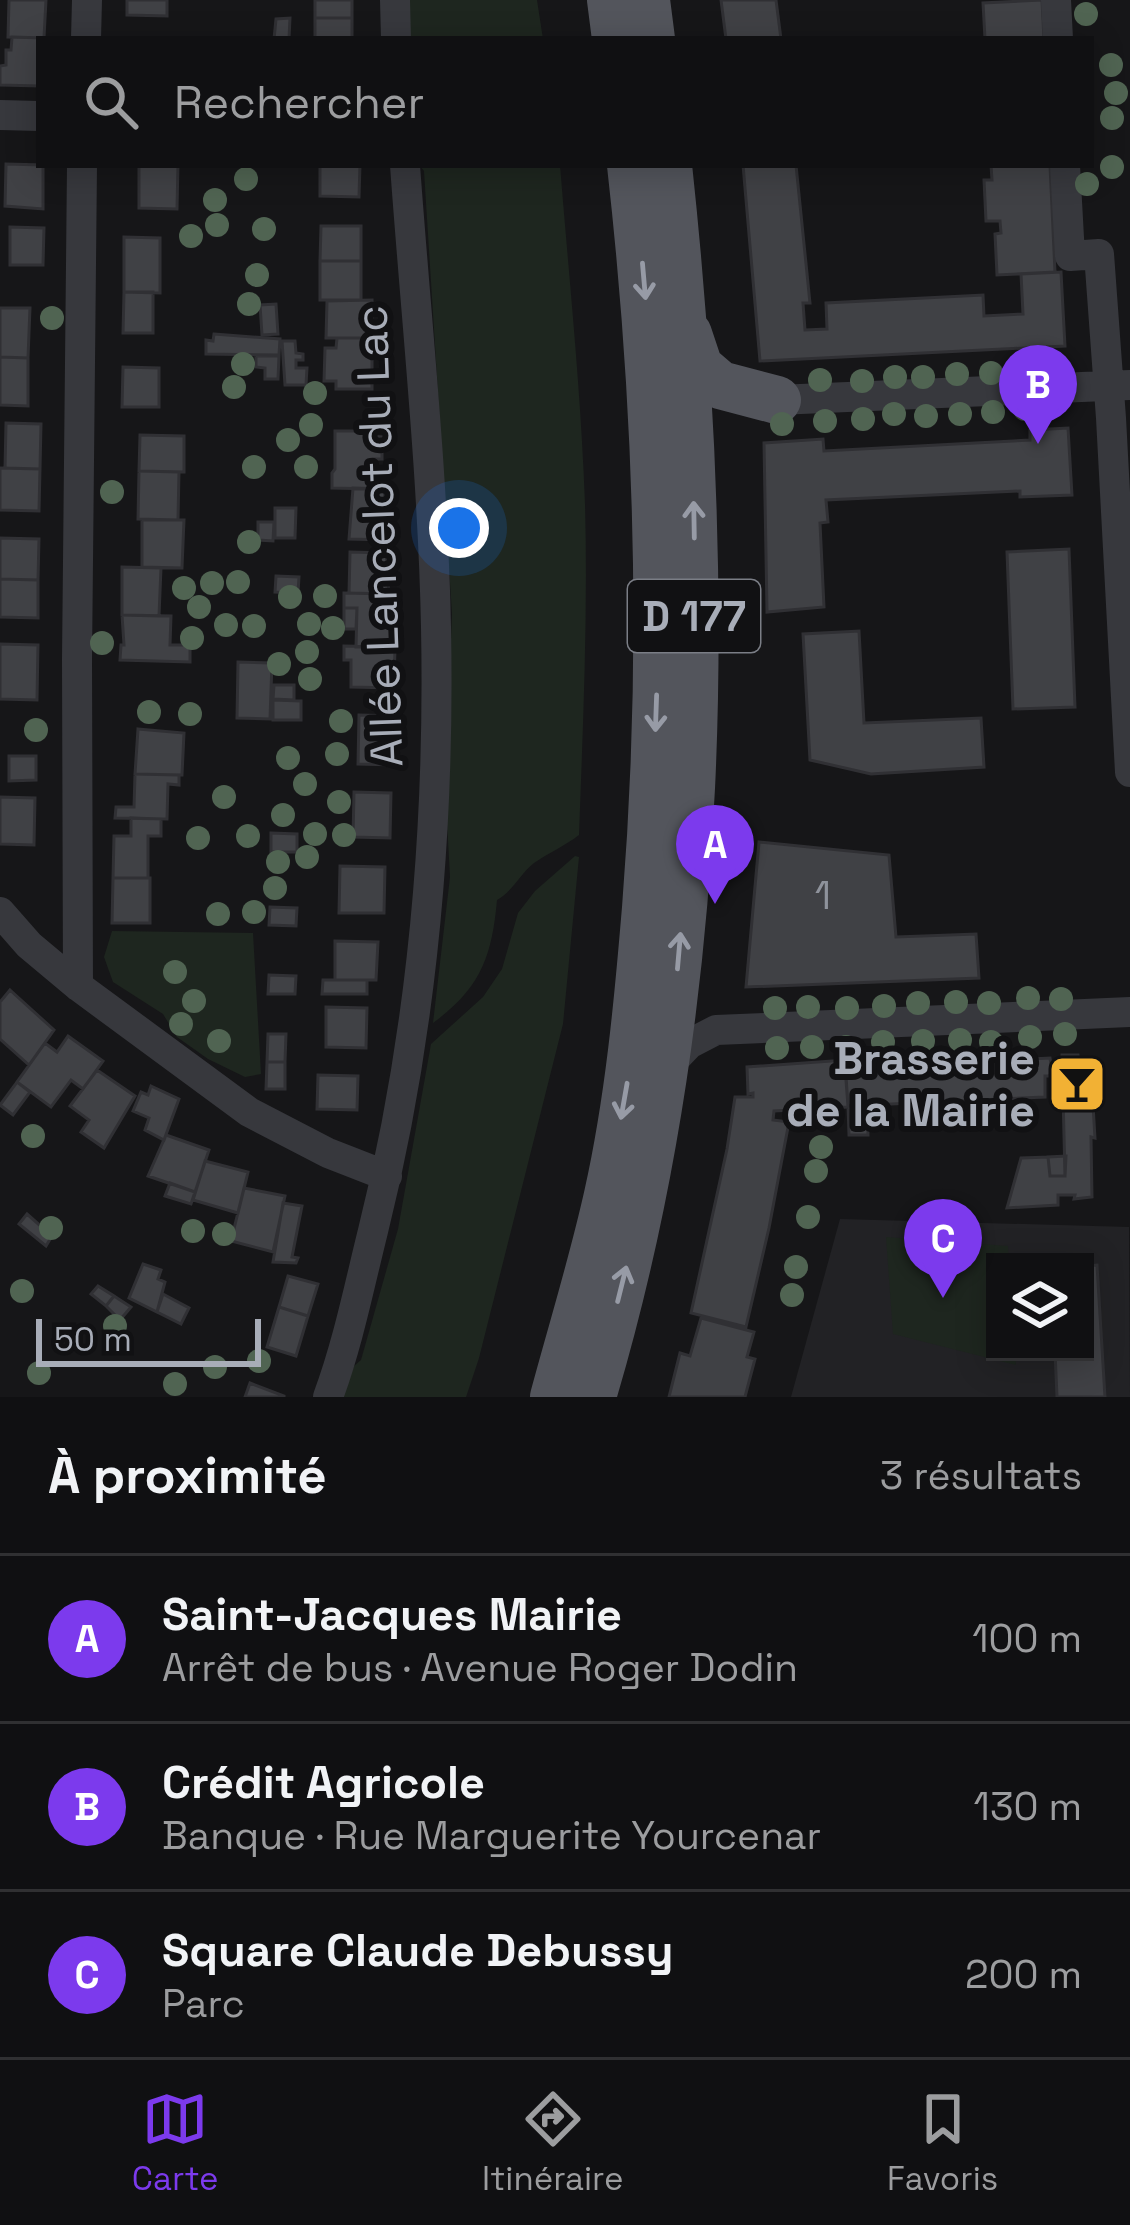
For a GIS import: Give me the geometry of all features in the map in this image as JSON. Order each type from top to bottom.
[{"type":"main road","points":[[611,0],[616,36]]},
{"type":"main road","points":[[646,0],[651,36]]},
{"type":"main road","name":"D 177","points":[[554,1397],[608,1194],[632,1051],[651,849],[658,676],[657,512],[632,168]]},
{"type":"main road","name":"D 177","points":[[592,1397],[642,1205],[666,1068],[687,850],[694,698],[694,528],[683,322],[668,168]]},
{"type":"main road","points":[[683,322],[699,367],[720,385],[777,400]]},
{"type":"street","points":[[86,36],[87,0]]},
{"type":"street","points":[[395,0],[397,36]]},
{"type":"street","points":[[1056,0],[1058,36]]},
{"type":"street","points":[[0,116],[36,116]]},
{"type":"street","points":[[78,986],[82,168]]},
{"type":"street","name":"Allée Lancelot du Lac","points":[[328,1397],[387,1176],[411,1041],[435,782],[433,544],[405,168]]},
{"type":"street","points":[[1065,168],[1070,256],[1099,254],[1120,385],[1130,772]]},
{"type":"street","points":[[777,400],[1120,385]]},
{"type":"street","points":[[0,911],[29,946],[78,986],[249,1112],[328,1153],[387,1176]]},
{"type":"street","points":[[666,1068],[689,1043],[716,1030],[1130,1012]]},
{"type":"shaded area","points":[[404,0],[537,0],[543,36],[406,36]]},
{"type":"shaded area","points":[[422,168],[560,168],[586,545],[579,835],[534,863],[497,900],[492,938],[481,969],[463,997],[433,1023],[450,877],[445,785],[452,614]]},
{"type":"shaded area","points":[[579,857],[563,1024],[466,1397],[342,1397],[361,1360],[398,1229],[431,1044],[483,997],[502,969],[518,913]]},
{"type":"shaded area","points":[[112,931],[253,933],[261,1074],[245,1077],[208,1059],[177,1037],[163,1014],[113,982],[104,957]]},
{"type":"shaded area","points":[[840,1219],[1129,1227],[1130,1397],[791,1397]]},
{"type":"shaded area","points":[[886,1237],[1008,1246],[1008,1253],[986,1253],[986,1357],[893,1334]]},
{"type":"building","points":[[9,0],[46,0],[44,36],[8,37]]},
{"type":"building","points":[[127,0],[167,0],[167,16],[127,15]]},
{"type":"building","points":[[315,0],[352,0],[352,18],[315,18]]},
{"type":"building","points":[[721,0],[776,0],[781,36],[726,36]]},
{"type":"building","points":[[1042,0],[1044,36],[985,36],[983,3]]},
{"type":"building","points":[[290,18],[289,36],[274,36],[276,19]]},
{"type":"building","points":[[315,18],[352,18],[352,36],[315,36]]},
{"type":"building","points":[[12,37],[36,38],[36,86],[0,85],[0,66],[6,65],[6,50],[11,50]]},
{"type":"building","points":[[6,164],[43,168],[43,209],[5,206]]},
{"type":"building","points":[[139,168],[178,168],[177,209],[139,208]]},
{"type":"building","points":[[320,168],[360,168],[359,197],[320,196]]},
{"type":"building","points":[[743,168],[796,168],[810,303],[803,303],[805,330],[827,329],[826,303],[983,295],[984,316],[1023,314],[1021,274],[1061,272],[1065,346],[760,361]]},
{"type":"building","points":[[991,168],[1050,168],[1055,272],[997,275],[995,234],[1001,233],[1000,221],[986,221],[984,180],[992,180]]},
{"type":"building","points":[[321,226],[361,226],[361,261],[320,261]]},
{"type":"building","points":[[10,227],[44,228],[43,265],[10,265]]},
{"type":"building","points":[[124,237],[160,238],[160,293],[124,292]]},
{"type":"building","points":[[320,261],[361,261],[361,300],[320,300]]},
{"type":"building","points":[[124,292],[153,292],[153,333],[123,333]]},
{"type":"building","points":[[372,300],[372,338],[326,338],[327,301]]},
{"type":"building","points":[[276,304],[278,334],[262,335],[260,305]]},
{"type":"building","points":[[0,308],[30,308],[28,358],[0,357]]},
{"type":"building","points":[[214,334],[280,339],[279,355],[206,354],[206,340],[213,341]]},
{"type":"building","points":[[337,338],[372,338],[372,389],[336,389],[336,381],[324,381],[325,348],[336,348]]},
{"type":"building","points":[[282,341],[295,341],[296,353],[303,354],[296,368],[307,368],[306,385],[285,385]]},
{"type":"building","points":[[256,356],[279,356],[278,379],[265,379],[265,368],[256,367]]},
{"type":"building","points":[[0,357],[28,358],[28,406],[0,405]]},
{"type":"building","points":[[123,367],[159,368],[159,407],[122,407]]},
{"type":"building","points":[[6,423],[41,424],[40,469],[5,468]]},
{"type":"building","points":[[1068,428],[1072,495],[1020,497],[1020,491],[826,500],[828,522],[820,523],[824,607],[767,612],[764,443],[823,439],[824,451],[1030,440],[1030,430]]},
{"type":"building","points":[[335,431],[367,431],[366,436],[382,437],[374,489],[332,488]]},
{"type":"building","points":[[140,435],[184,436],[184,472],[139,471]]},
{"type":"building","points":[[0,468],[40,469],[39,511],[0,510]]},
{"type":"building","points":[[139,471],[179,472],[178,520],[138,519]]},
{"type":"building","points":[[353,488],[385,489],[387,540],[349,539]]},
{"type":"building","points":[[275,508],[296,508],[295,538],[275,538]]},
{"type":"building","points":[[142,520],[184,520],[182,568],[142,567]]},
{"type":"building","points":[[258,522],[274,522],[273,541],[258,540]]},
{"type":"building","points":[[0,538],[39,539],[38,580],[0,579]]},
{"type":"building","points":[[1069,549],[1075,707],[1013,709],[1007,552]]},
{"type":"building","points":[[350,552],[386,553],[389,594],[349,593]]},
{"type":"building","points":[[122,567],[161,568],[159,616],[122,615]]},
{"type":"building","points":[[276,576],[299,577],[298,593],[275,592]]},
{"type":"building","points":[[0,579],[38,580],[38,618],[0,617]]},
{"type":"building","points":[[344,593],[389,594],[388,608],[394,607],[393,647],[356,647],[357,608],[344,608]]},
{"type":"building","points":[[344,608],[357,608],[356,629],[344,629]]},
{"type":"building","points":[[122,615],[171,616],[170,645],[190,645],[190,662],[120,660]]},
{"type":"building","points":[[859,631],[864,723],[981,718],[984,767],[871,774],[810,760],[803,634]]},
{"type":"building","points":[[0,644],[38,645],[37,700],[0,699]]},
{"type":"building","points":[[344,646],[395,647],[394,688],[351,687],[351,660],[344,660]]},
{"type":"building","points":[[238,662],[272,663],[270,719],[237,718]]},
{"type":"building","points":[[274,685],[294,685],[294,700],[273,699]]},
{"type":"building","points":[[273,700],[301,701],[301,720],[273,720]]},
{"type":"building","points":[[359,715],[396,716],[395,765],[358,764]]},
{"type":"building","points":[[138,729],[184,733],[182,775],[135,774]]},
{"type":"building","points":[[9,756],[36,756],[36,780],[9,781]]},
{"type":"building","points":[[135,774],[179,775],[179,785],[168,784],[167,819],[115,818],[116,807],[134,807]]},
{"type":"building","points":[[354,792],[391,793],[390,838],[353,837]]},
{"type":"building","points":[[0,797],[35,798],[34,845],[0,844]]},
{"type":"building","points":[[131,818],[161,819],[161,836],[148,836],[148,878],[113,878],[114,836],[131,836]]},
{"type":"building","points":[[271,833],[297,834],[297,852],[271,852]]},
{"type":"building","points":[[759,842],[889,855],[896,937],[976,934],[979,978],[746,987]]},
{"type":"building","points":[[340,866],[385,867],[384,913],[339,913]]},
{"type":"building","points":[[113,878],[150,878],[150,923],[112,923]]},
{"type":"building","points":[[270,907],[297,908],[296,926],[269,925]]},
{"type":"building","points":[[335,941],[378,942],[376,980],[335,980]]},
{"type":"building","points":[[269,975],[296,976],[295,994],[268,994]]},
{"type":"building","points":[[323,980],[367,980],[367,994],[322,994]]},
{"type":"building","points":[[10,990],[54,1030],[29,1065],[0,1039],[0,1002]]},
{"type":"building","points":[[326,1007],[367,1008],[366,1048],[326,1047]]},
{"type":"building","points":[[268,1034],[286,1034],[285,1062],[267,1062]]},
{"type":"building","points":[[68,1036],[103,1061],[83,1089],[71,1080],[51,1107],[17,1082],[45,1043],[57,1052]]},
{"type":"building","points":[[1062,1055],[1078,1055],[1079,1063],[1087,1063],[1095,1138],[1091,1137],[1092,1197],[1058,1195],[1058,1205],[1007,1208],[1021,1158],[1048,1157],[1050,1176],[1065,1176]]},
{"type":"building","points":[[1050,1058],[1052,1072],[1045,1076],[1045,1097],[848,1106],[845,1067],[907,1068]]},
{"type":"building","points":[[845,1060],[848,1107],[774,1111],[773,1120],[789,1122],[746,1327],[691,1313],[735,1097],[753,1097],[748,1094],[747,1067]]},
{"type":"building","points":[[267,1062],[285,1062],[285,1089],[266,1089]]},
{"type":"building","points":[[97,1070],[135,1096],[104,1148],[81,1132],[89,1120],[70,1106]]},
{"type":"building","points":[[318,1075],[358,1076],[357,1110],[317,1109]]},
{"type":"building","points":[[17,1082],[30,1092],[13,1115],[0,1105]]},
{"type":"building","points":[[151,1086],[179,1099],[164,1140],[145,1130],[149,1118],[133,1111],[141,1092],[148,1095]]},
{"type":"building","points":[[867,1105],[868,1135],[849,1135],[848,1106]]},
{"type":"building","points":[[166,1135],[209,1150],[195,1192],[148,1176]]},
{"type":"building","points":[[1066,1156],[1065,1176],[1050,1176],[1048,1157]]},
{"type":"building","points":[[205,1161],[248,1172],[238,1213],[193,1200]]},
{"type":"building","points":[[170,1183],[195,1192],[191,1204],[165,1196]]},
{"type":"building","points":[[244,1188],[285,1196],[273,1252],[231,1241]]},
{"type":"building","points":[[283,1203],[302,1206],[292,1257],[298,1258],[296,1263],[273,1262]]},
{"type":"building","points":[[27,1214],[52,1236],[46,1246],[19,1224]]},
{"type":"building","points":[[143,1264],[161,1270],[158,1279],[165,1282],[157,1312],[129,1298]]},
{"type":"building","points":[[1094,1265],[1105,1397],[1057,1397],[1055,1361],[1094,1361]]},
{"type":"building","points":[[288,1276],[318,1284],[308,1316],[279,1307]]},
{"type":"building","points":[[98,1286],[114,1296],[106,1306],[91,1294]]},
{"type":"building","points":[[163,1294],[189,1308],[181,1324],[157,1312]]},
{"type":"building","points":[[114,1296],[131,1307],[120,1320],[106,1306]]},
{"type":"building","points":[[279,1307],[308,1316],[296,1356],[267,1347]]},
{"type":"building","points":[[701,1318],[754,1332],[747,1357],[755,1359],[745,1397],[669,1397],[680,1353],[690,1356]]},
{"type":"building","points":[[250,1383],[284,1396],[284,1397],[245,1397]]},
{"type":"place","name":"Crédit Agricole","points":[[1038,444]]},
{"type":"place","name":"Saint-Jacques Mairie","points":[[715,904]]},
{"type":"place","name":"Brasserie de la Mairie","points":[[1077,1084]]},
{"type":"place","name":"Square Claude Debussy","points":[[943,1298]]}]
